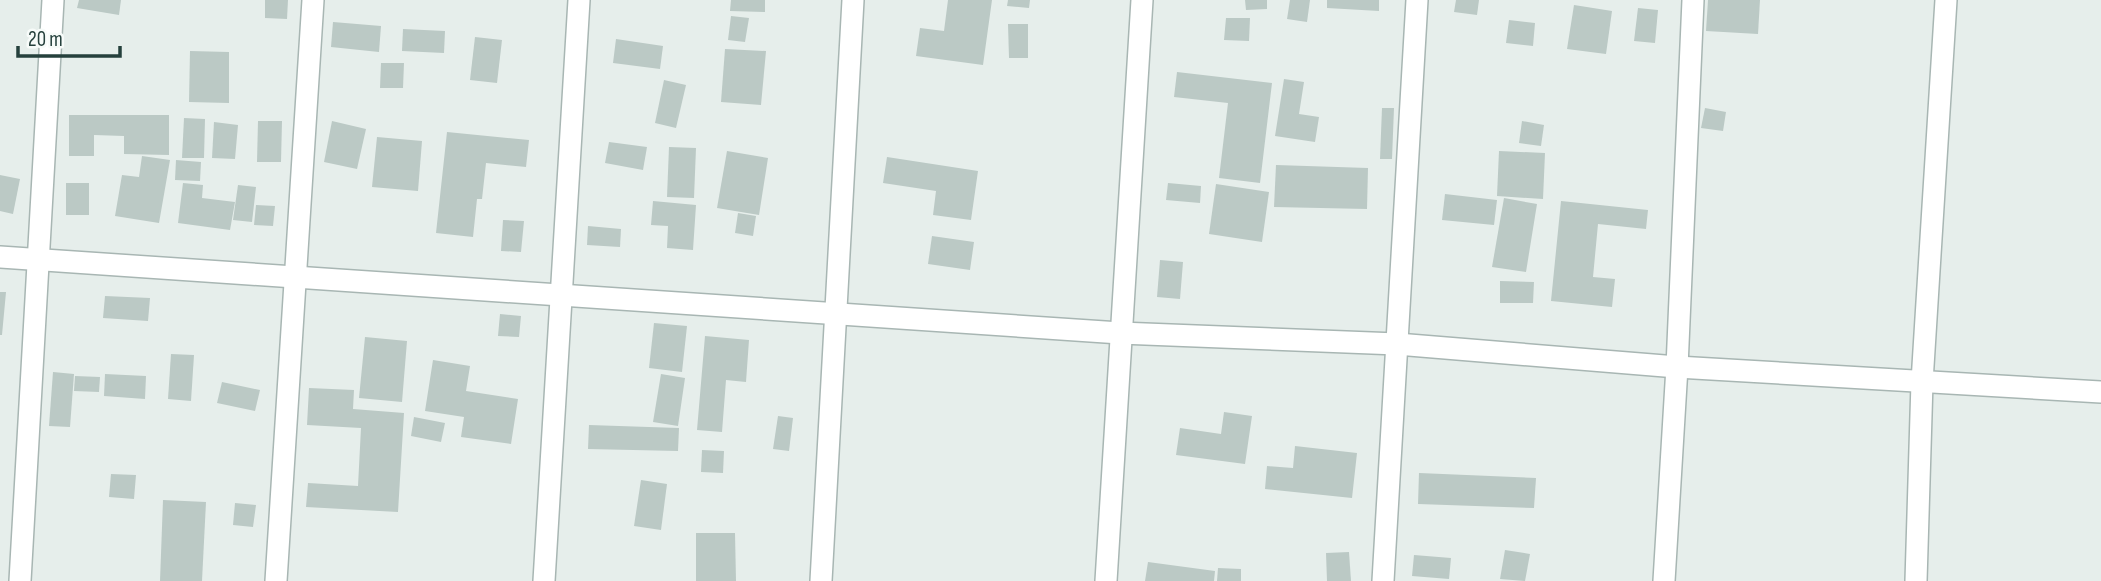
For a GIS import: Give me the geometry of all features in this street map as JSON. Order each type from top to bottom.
[{"type":"street","points":[[20,581],[53,0]]},
{"type":"street","points":[[276,581],[313,0]]},
{"type":"street","points":[[544,581],[579,0]]},
{"type":"street","points":[[821,581],[853,0]]},
{"type":"street","points":[[1106,581],[1142,0]]},
{"type":"street","points":[[1383,581],[1417,0]]},
{"type":"street","points":[[1664,581],[1677,367],[1693,0]]},
{"type":"street","points":[[1916,581],[1922,382],[1945,0]]},
{"type":"street","points":[[0,257],[1120,333],[1397,344],[1677,367],[2101,392]]},
{"type":"building","points":[[79,0],[121,0],[119,15],[77,8]]},
{"type":"building","points":[[265,0],[288,0],[287,19],[265,18]]},
{"type":"building","points":[[731,0],[765,0],[765,12],[730,11]]},
{"type":"building","points":[[948,0],[992,0],[983,65],[916,56],[920,28],[944,31]]},
{"type":"building","points":[[1008,0],[1030,0],[1029,8],[1007,6]]},
{"type":"building","points":[[1245,0],[1267,0],[1267,9],[1246,10]]},
{"type":"building","points":[[1290,0],[1310,0],[1307,22],[1287,19]]},
{"type":"building","points":[[1327,0],[1379,0],[1379,11],[1327,8]]},
{"type":"building","points":[[1456,0],[1479,0],[1477,15],[1454,12]]},
{"type":"building","points":[[1708,0],[1760,0],[1758,34],[1706,31]]},
{"type":"building","points":[[1574,5],[1612,11],[1606,54],[1567,49]]},
{"type":"building","points":[[1638,8],[1658,10],[1655,43],[1634,41]]},
{"type":"building","points":[[731,16],[749,18],[745,42],[728,40]]},
{"type":"building","points":[[1226,18],[1250,18],[1249,41],[1224,40]]},
{"type":"building","points":[[1509,20],[1535,23],[1533,46],[1506,43]]},
{"type":"building","points":[[333,22],[381,26],[379,52],[331,47]]},
{"type":"building","points":[[1008,24],[1028,24],[1028,58],[1009,58]]},
{"type":"building","points":[[403,29],[445,31],[444,53],[402,51]]},
{"type":"building","points":[[475,37],[502,40],[497,83],[470,80]]},
{"type":"building","points":[[616,39],[663,46],[660,69],[613,63]]},
{"type":"building","points":[[725,49],[766,51],[761,105],[721,102]]},
{"type":"building","points":[[190,51],[229,52],[229,103],[189,102]]},
{"type":"building","points":[[381,63],[404,63],[403,88],[380,88]]},
{"type":"building","points":[[1177,72],[1272,83],[1260,183],[1219,178],[1228,103],[1174,97]]},
{"type":"building","points":[[1284,79],[1304,82],[1299,114],[1319,117],[1315,142],[1275,136]]},
{"type":"building","points":[[664,80],[686,85],[676,128],[655,123]]},
{"type":"building","points":[[1382,108],[1394,108],[1392,159],[1380,159]]},
{"type":"building","points":[[1705,108],[1726,112],[1723,131],[1701,128]]},
{"type":"building","points":[[69,115],[169,115],[169,155],[124,154],[124,136],[94,135],[94,156],[69,156]]},
{"type":"building","points":[[184,118],[205,119],[204,158],[182,158]]},
{"type":"building","points":[[258,121],[282,121],[281,162],[257,162]]},
{"type":"building","points":[[332,121],[366,129],[357,169],[324,162]]},
{"type":"building","points":[[1522,121],[1544,125],[1541,146],[1519,143]]},
{"type":"building","points":[[214,122],[238,125],[235,159],[212,158]]},
{"type":"building","points":[[447,132],[529,140],[526,167],[486,163],[482,199],[477,199],[473,237],[436,233]]},
{"type":"building","points":[[377,137],[422,141],[418,191],[372,187]]},
{"type":"building","points":[[609,142],[647,147],[643,170],[605,163]]},
{"type":"building","points":[[669,147],[696,148],[694,198],[667,197]]},
{"type":"building","points":[[727,151],[768,158],[759,215],[717,208]]},
{"type":"building","points":[[1499,151],[1545,153],[1543,199],[1497,196]]},
{"type":"building","points":[[142,156],[170,160],[159,223],[115,216],[122,175],[139,177]]},
{"type":"building","points":[[887,157],[978,171],[971,220],[933,215],[936,191],[883,183]]},
{"type":"building","points":[[176,160],[201,162],[200,181],[175,180]]},
{"type":"building","points":[[1276,165],[1368,168],[1367,209],[1274,207]]},
{"type":"building","points":[[0,175],[20,179],[13,214],[0,211]]},
{"type":"building","points":[[66,183],[89,183],[89,215],[66,215]]},
{"type":"building","points":[[183,183],[203,185],[202,198],[235,202],[230,230],[178,223]]},
{"type":"building","points":[[1168,183],[1201,186],[1200,203],[1166,200]]},
{"type":"building","points":[[1216,184],[1269,192],[1262,242],[1209,234]]},
{"type":"building","points":[[238,185],[256,187],[252,222],[233,220]]},
{"type":"building","points":[[1445,194],[1497,200],[1494,225],[1442,220]]},
{"type":"building","points":[[1504,198],[1537,204],[1526,272],[1492,267]]},
{"type":"building","points":[[653,201],[696,205],[693,250],[667,248],[668,226],[651,225]]},
{"type":"building","points":[[1561,201],[1648,210],[1646,229],[1598,224],[1593,277],[1615,279],[1612,307],[1551,301]]},
{"type":"building","points":[[256,205],[275,206],[273,226],[254,225]]},
{"type":"building","points":[[738,213],[756,216],[753,236],[735,233]]},
{"type":"building","points":[[503,220],[524,221],[521,252],[501,251]]},
{"type":"building","points":[[588,226],[621,229],[620,247],[587,245]]},
{"type":"building","points":[[932,236],[974,242],[970,270],[928,264]]},
{"type":"building","points":[[1160,260],[1183,262],[1180,299],[1157,297]]},
{"type":"building","points":[[1500,281],[1534,282],[1533,303],[1500,303]]},
{"type":"building","points":[[0,292],[6,292],[2,335],[0,335]]},
{"type":"building","points":[[105,296],[150,298],[148,321],[103,318]]},
{"type":"building","points":[[500,314],[521,316],[519,337],[498,336]]},
{"type":"building","points":[[654,323],[687,326],[682,372],[649,368]]},
{"type":"building","points":[[705,336],[749,340],[746,382],[726,380],[722,432],[697,430]]},
{"type":"building","points":[[365,337],[407,341],[402,402],[359,398]]},
{"type":"building","points":[[171,354],[194,355],[191,401],[168,399]]},
{"type":"building","points":[[433,360],[470,366],[466,391],[518,399],[511,444],[461,437],[464,417],[425,411]]},
{"type":"building","points":[[53,372],[74,374],[70,427],[49,426]]},
{"type":"building","points":[[105,374],[146,376],[145,399],[104,396]]},
{"type":"building","points":[[661,374],[685,378],[678,426],[653,422]]},
{"type":"building","points":[[75,376],[100,377],[99,392],[74,391]]},
{"type":"building","points":[[222,382],[260,390],[255,411],[217,403]]},
{"type":"building","points":[[309,388],[354,390],[353,409],[404,413],[398,512],[306,507],[308,483],[358,486],[361,428],[307,425]]},
{"type":"building","points":[[1224,412],[1252,416],[1245,464],[1176,455],[1180,428],[1221,434]]},
{"type":"building","points":[[778,416],[793,418],[789,451],[773,449]]},
{"type":"building","points":[[414,417],[445,423],[441,442],[411,436]]},
{"type":"building","points":[[589,425],[679,428],[678,451],[588,449]]},
{"type":"building","points":[[1295,446],[1357,453],[1352,498],[1265,489],[1267,466],[1293,468]]},
{"type":"building","points":[[702,450],[724,451],[723,473],[701,472]]},
{"type":"building","points":[[1419,473],[1536,478],[1534,508],[1418,504]]},
{"type":"building","points":[[111,474],[136,475],[134,499],[109,497]]},
{"type":"building","points":[[641,480],[667,484],[661,530],[634,526]]},
{"type":"building","points":[[163,500],[206,502],[202,581],[160,581]]},
{"type":"building","points":[[235,503],[256,505],[253,527],[233,525]]},
{"type":"building","points":[[696,533],[735,533],[736,581],[696,581]]},
{"type":"building","points":[[1505,550],[1530,554],[1525,581],[1500,579]]},
{"type":"building","points":[[1349,552],[1351,581],[1327,581],[1326,553]]},
{"type":"building","points":[[1414,555],[1451,558],[1449,579],[1412,576]]},
{"type":"building","points":[[1148,562],[1215,571],[1214,581],[1145,581]]},
{"type":"building","points":[[1218,568],[1241,569],[1241,581],[1217,581]]}]
